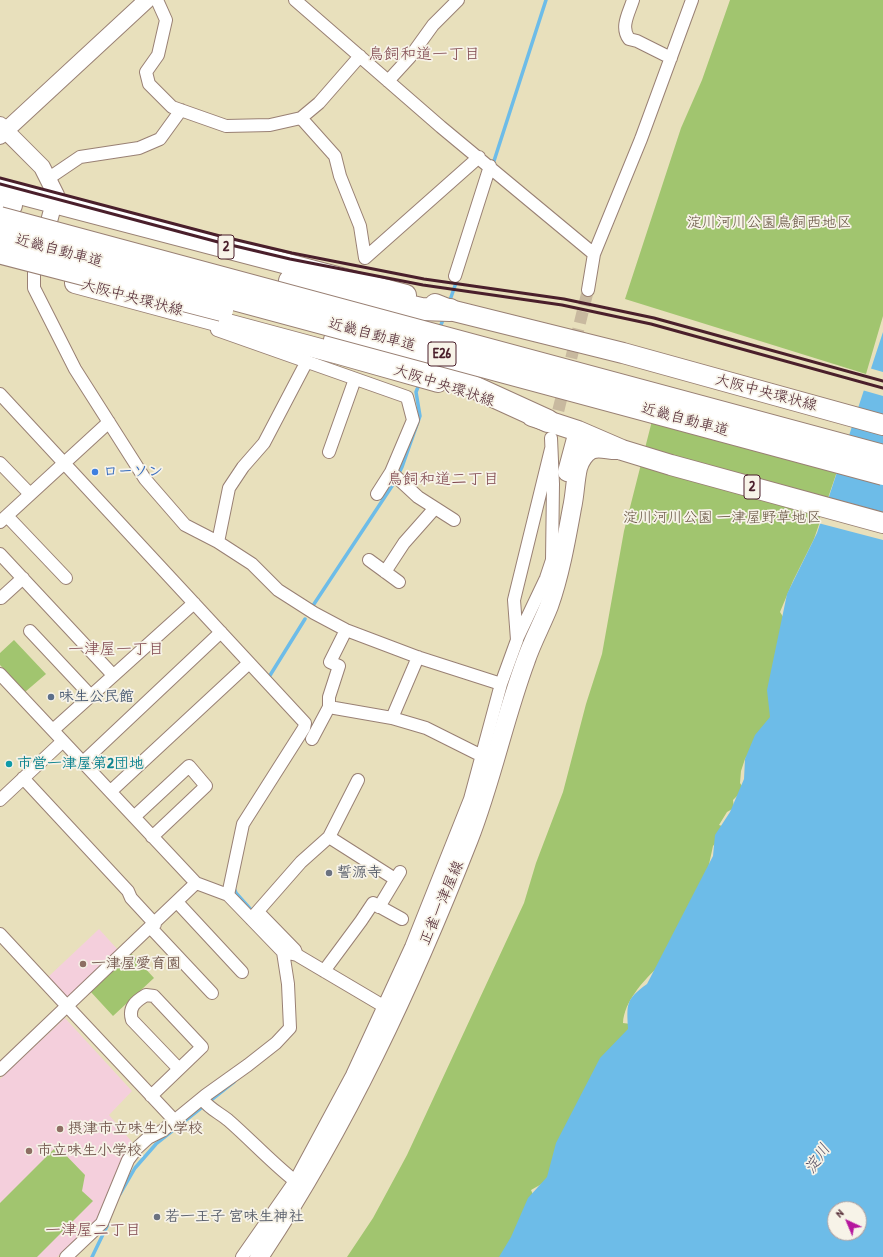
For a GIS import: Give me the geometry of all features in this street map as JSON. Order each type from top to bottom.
[{"type":"highway","points":[[0,203],[290,281],[348,295],[370,297],[421,308],[450,310]]},
{"type":"highway","name":"近畿自動車道","points":[[0,218],[883,456]]},
{"type":"highway","name":"近畿自動車道","points":[[0,236],[883,474]]},
{"type":"highway","points":[[0,252],[377,351],[445,374],[550,436]]},
{"type":"main road","name":"大阪中央環状線","points":[[0,189],[55,202],[425,300],[450,310],[623,353],[883,425]]},
{"type":"main road","name":"大阪中央環状線","points":[[0,263],[436,381],[550,436],[587,439],[883,523]]},
{"type":"main road","name":"正雀一津屋線","points":[[259,1257],[290,1210],[338,1127],[414,969],[470,838],[491,775],[525,660],[549,605],[561,563],[568,525],[566,483],[587,439]]},
{"type":"street","points":[[147,0],[2,131],[42,167],[49,178],[56,196],[34,272],[34,288],[74,369],[144,479],[185,525],[218,542],[252,564],[278,590],[314,613],[346,630],[418,657],[501,684]]},
{"type":"street","points":[[157,0],[166,20],[158,55],[146,72],[149,84],[172,107],[226,126],[270,125],[301,118],[319,102],[360,56]]},
{"type":"street","points":[[295,0],[388,81],[594,254]]},
{"type":"street","points":[[388,81],[410,57],[433,25],[458,0]]},
{"type":"street","points":[[633,0],[624,28],[627,36],[629,39],[637,41],[671,58]]},
{"type":"street","points":[[588,290],[594,254],[641,139],[692,0]]},
{"type":"street","points":[[49,178],[80,157],[139,148],[160,139],[181,110]]},
{"type":"street","points":[[301,118],[335,156],[340,176],[360,226],[365,258],[479,157]]},
{"type":"street","points":[[455,276],[490,166]]},
{"type":"street","points":[[175,310],[193,322],[407,398],[413,420],[391,472],[378,494]]},
{"type":"street","points":[[218,542],[229,488],[243,467],[264,443],[307,362]]},
{"type":"street","points":[[329,452],[355,379]]},
{"type":"street","points":[[0,394],[305,723],[304,728],[243,824],[228,895]]},
{"type":"street","points":[[66,578],[4,519],[109,422]]},
{"type":"street","points":[[517,640],[514,600],[550,436]]},
{"type":"street","points":[[242,1257],[295,1181],[327,1124],[384,1007],[445,864],[470,799],[501,684],[517,640],[552,560],[553,484],[550,436]]},
{"type":"street","points":[[0,463],[30,494]]},
{"type":"street","points":[[391,472],[418,497],[454,520]]},
{"type":"street","points":[[385,572],[404,543],[434,508]]},
{"type":"street","points":[[0,554],[113,676]]},
{"type":"street","points":[[369,560],[399,582]]},
{"type":"street","points":[[1,598],[23,578]]},
{"type":"street","points":[[53,730],[194,603]]},
{"type":"street","points":[[30,630],[91,696]]},
{"type":"street","points":[[312,739],[329,707],[329,697],[339,666],[330,662],[346,630]]},
{"type":"street","points":[[83,762],[221,632]]},
{"type":"street","points":[[392,718],[418,657]]},
{"type":"street","points":[[111,791],[249,663]]},
{"type":"street","points":[[0,674],[196,883],[228,895],[295,950],[297,956]]},
{"type":"street","points":[[329,707],[392,718],[426,728],[482,756]]},
{"type":"street","points":[[0,800],[63,741]]},
{"type":"street","points":[[134,817],[189,766],[206,786],[152,837]]},
{"type":"street","points":[[23,778],[128,891],[131,898],[153,926],[212,993]]},
{"type":"street","points":[[255,916],[301,862],[329,837],[358,780]]},
{"type":"street","points":[[329,837],[398,875],[379,907]]},
{"type":"street","points":[[0,1070],[153,926],[196,883]]},
{"type":"street","points":[[177,902],[242,972]]},
{"type":"street","points":[[324,971],[361,921],[372,903],[402,920]]},
{"type":"street","points":[[66,1257],[102,1223],[128,1160],[138,1148],[148,1138],[175,1121],[276,1043],[290,1028],[288,984],[282,952],[255,916]]},
{"type":"street","points":[[0,934],[175,1121]]},
{"type":"street","points":[[282,952],[297,956],[384,1007]]},
{"type":"street","points":[[151,1096],[202,1047],[154,996],[146,995],[132,1006],[130,1014],[132,1020],[179,1068]]},
{"type":"street","points":[[202,1099],[210,1108],[227,1119],[272,1163],[295,1181]]},
{"type":"shaded area","name":"一津屋愛育園","points":[[99,929],[118,950],[70,996],[65,997],[47,978]]},
{"type":"shaded area","name":"摂津市立味生小学校","points":[[65,1018],[132,1091],[109,1115],[132,1142],[97,1219],[57,1257],[0,1257],[0,1079]]},
{"type":"green space","name":"淀川河川公園鳥飼西地区","points":[[730,0],[883,0],[883,316],[866,374],[625,299],[681,128],[702,80]]},
{"type":"green space","name":"淀川河川公園 一津屋野草地区","points":[[656,405],[844,451],[814,539],[793,581],[780,612],[787,623],[771,719],[745,759],[741,771],[740,783],[744,789],[733,800],[734,808],[727,812],[719,825],[728,828],[713,846],[708,869],[658,967],[635,992],[627,1007],[623,1023],[631,1024],[547,1181],[531,1190],[535,1199],[505,1257],[347,1257],[373,1218],[407,1155],[524,903],[536,863],[563,792],[586,704],[602,654],[624,531]]},
{"type":"green space","points":[[14,640],[46,674],[25,692],[0,665],[0,653]]},
{"type":"green space","points":[[131,953],[154,978],[113,1016],[90,991]]},
{"type":"green space","points":[[57,1146],[85,1175],[82,1191],[93,1201],[37,1257],[0,1257],[0,1203]]},
{"type":"water","name":"淀川","points":[[883,332],[883,1257],[499,1257],[511,1237],[528,1198],[547,1177],[556,1143],[600,1058],[628,1029],[627,1014],[629,1003],[635,994],[647,984],[713,856],[715,835],[730,812],[744,779],[745,759],[755,735],[770,717],[767,690],[787,594],[817,533]]},
{"type":"pier","points":[[869,368],[883,372],[883,396],[862,390]]},
{"type":"pier","points":[[827,497],[883,512],[883,540],[818,523]]},
{"type":"waterway","points":[[493,164],[546,0]]},
{"type":"waterway","points":[[449,303],[458,277]]},
{"type":"waterway","points":[[439,330],[444,317]]},
{"type":"waterway","points":[[314,604],[394,483],[402,467],[420,416],[416,392],[420,382]]},
{"type":"waterway","points":[[269,677],[305,619]]},
{"type":"waterway","points":[[234,888],[236,893],[253,912]]},
{"type":"waterway","points":[[120,1194],[135,1168],[156,1144],[234,1082]]},
{"type":"waterway","points":[[92,1257],[108,1224]]},
{"type":"tunnel","points":[[554,428],[588,290]]},
{"type":"railway","points":[[0,178],[220,236],[292,253],[424,279],[564,299],[654,318],[883,381]]},
{"type":"railway","points":[[0,184],[218,242],[290,259],[423,285],[562,305],[651,324],[883,388]]},
{"type":"place","name":"ローソン","points":[[95,472]]},
{"type":"place","name":"味生公民館","points":[[51,697]]},
{"type":"place","name":"市営一津屋第2団地","points":[[9,764]]},
{"type":"place","name":"誓源寺","points":[[329,873]]},
{"type":"place","name":"一津屋愛育園","points":[[83,964]]},
{"type":"place","name":"摂津市立味生小学校","points":[[60,1129]]},
{"type":"place","name":"市立味生小学校","points":[[29,1151]]},
{"type":"place","name":"若一王子 宮味生神社","points":[[157,1217]]},
{"type":"district","name":"鳥飼和道一丁目","points":[[424,55]]},
{"type":"district","name":"鳥飼和道二丁目","points":[[443,480]]},
{"type":"district","name":"一津屋一丁目","points":[[116,650]]},
{"type":"district","name":"一津屋二丁目","points":[[93,1231]]}]
